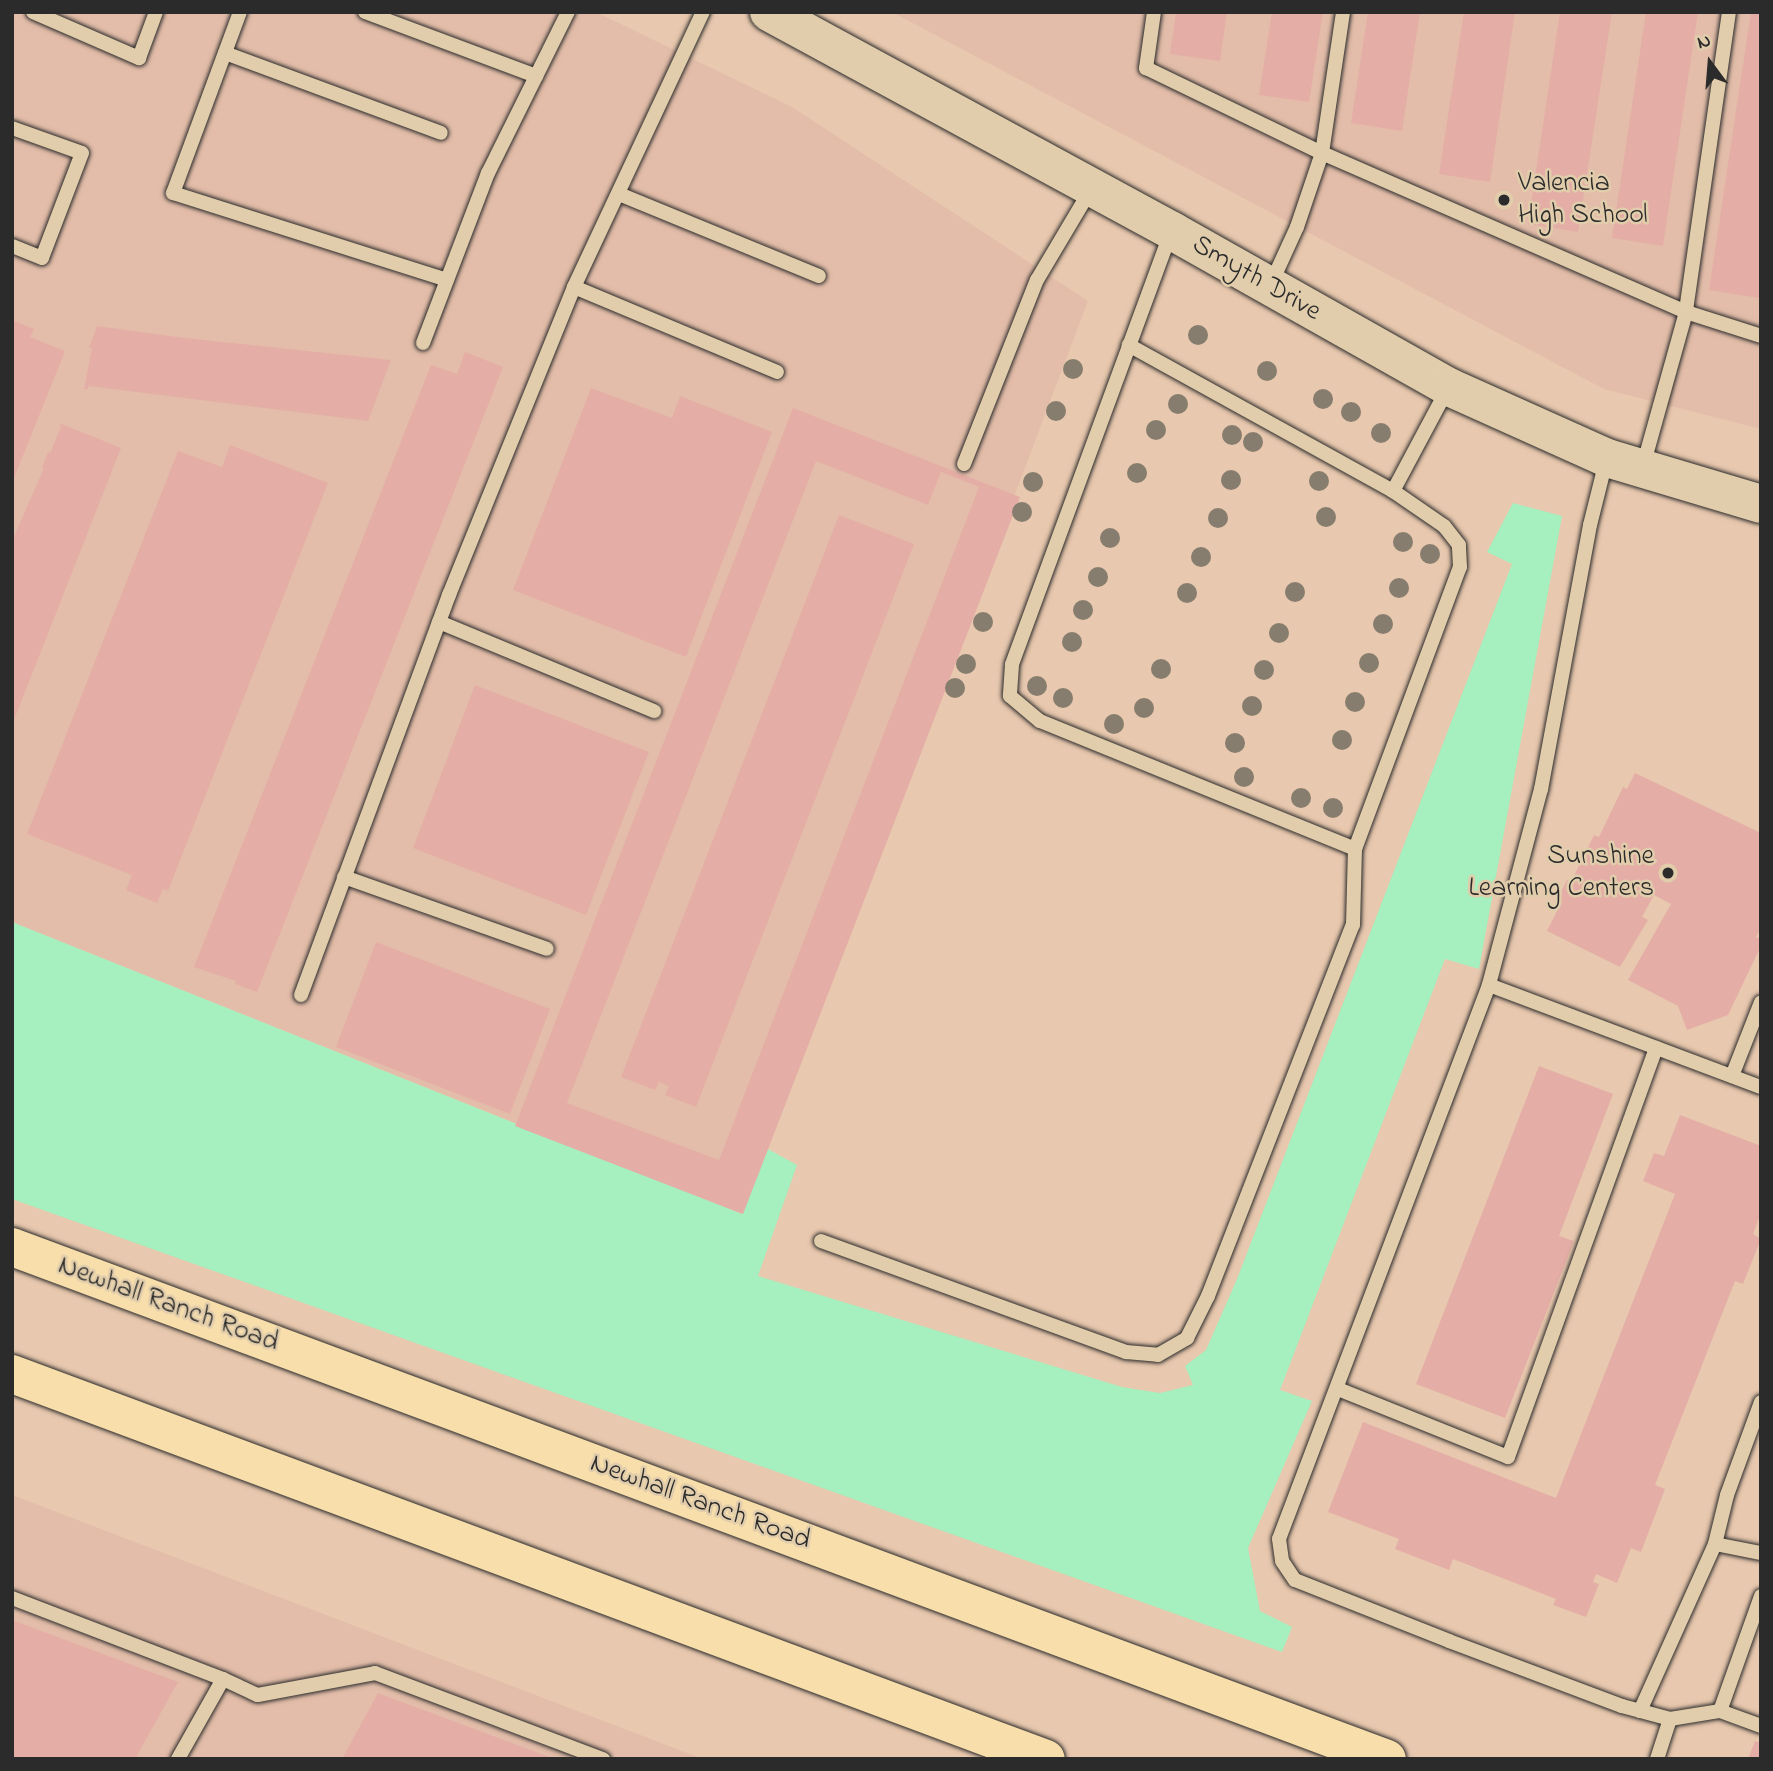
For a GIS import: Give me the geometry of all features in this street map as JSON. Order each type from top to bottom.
[{"type":"main road","name":"Newhall Ranch Road","points":[[12,1247],[1387,1759]]},
{"type":"main road","points":[[12,1374],[1046,1759]]},
{"type":"street","name":"Smyth Drive","points":[[769,12],[1172,231],[1449,387],[1624,464],[1761,504]]},
{"type":"lane","points":[[33,12],[139,58],[156,12]]},
{"type":"lane","points":[[240,12],[173,193],[447,280]]},
{"type":"lane","points":[[365,12],[536,76]]},
{"type":"lane","points":[[423,343],[488,173],[568,12]]},
{"type":"lane","points":[[301,995],[439,622],[574,287],[703,12]]},
{"type":"lane","points":[[1154,12],[1146,68],[1322,153],[1686,312],[1761,336]]},
{"type":"lane","points":[[1270,286],[1297,227],[1322,153],[1343,12]]},
{"type":"lane","points":[[1729,12],[1686,312],[1624,464],[1590,525],[1541,789],[1489,985],[1279,1539],[1282,1561],[1295,1580],[1640,1711],[1670,1720],[1720,1711],[1761,1726]]},
{"type":"lane","points":[[225,53],[441,133]]},
{"type":"lane","points":[[12,128],[82,153],[42,258],[12,246]]},
{"type":"lane","points":[[964,464],[1037,280],[1091,187]]},
{"type":"lane","points":[[619,194],[819,276]]},
{"type":"lane","points":[[1172,231],[1012,665],[1010,696],[1040,721],[1355,849]]},
{"type":"lane","points":[[574,287],[777,372]]},
{"type":"lane","points":[[821,1241],[1126,1352],[1158,1355],[1187,1338],[1208,1296],[1353,925],[1355,849],[1460,567],[1459,545],[1444,526],[1393,491],[1129,345]]},
{"type":"lane","points":[[1393,491],[1449,387]]},
{"type":"lane","points":[[439,622],[654,711]]},
{"type":"lane","points":[[344,877],[547,949]]},
{"type":"lane","points":[[1489,985],[1761,1087]]},
{"type":"lane","points":[[1732,1076],[1761,1002]]},
{"type":"lane","points":[[1338,1388],[1508,1457],[1657,1048]]},
{"type":"lane","points":[[1640,1711],[1715,1544],[1727,1495],[1761,1402]]},
{"type":"lane","points":[[1715,1544],[1761,1553]]},
{"type":"lane","points":[[1720,1711],[1761,1596]]},
{"type":"lane","points":[[12,1598],[258,1695],[375,1673],[603,1759]]},
{"type":"lane","points":[[178,1759],[223,1679]]},
{"type":"lane","points":[[1657,1759],[1670,1720]]},
{"type":"shaded area","points":[[12,12],[596,12],[792,107],[1088,301],[743,1214],[12,922]]},
{"type":"shaded area","name":"Valencia High School","points":[[892,12],[1761,12],[1761,429],[1604,389]]},
{"type":"shaded area","points":[[12,1495],[703,1759],[12,1759]]},
{"type":"green space","points":[[1513,503],[1562,516],[1479,969],[1445,959],[1280,1390],[1312,1401],[1248,1548],[1260,1611],[1292,1627],[1282,1652],[12,1199],[12,922],[742,1214],[768,1149],[797,1165],[758,1276],[1122,1387],[1160,1393],[1193,1385],[1185,1366],[1206,1350],[1237,1279],[1512,564],[1487,552]]},
{"type":"building","points":[[1176,12],[1227,12],[1220,61],[1170,54]]},
{"type":"building","points":[[1272,12],[1323,12],[1309,102],[1259,95]]},
{"type":"building","points":[[1368,12],[1420,12],[1402,131],[1351,123]]},
{"type":"building","points":[[1464,12],[1515,12],[1490,182],[1439,174]]},
{"type":"building","points":[[1560,12],[1612,12],[1578,232],[1528,224]]},
{"type":"building","points":[[1646,12],[1698,12],[1663,246],[1612,238]]},
{"type":"building","points":[[1751,12],[1761,12],[1759,298],[1709,290]]},
{"type":"building","points":[[12,320],[34,329],[30,337],[65,351],[12,483]]},
{"type":"building","points":[[97,326],[391,360],[368,421],[88,386],[88,389],[84,389],[92,348],[89,348]]},
{"type":"building","points":[[465,352],[503,367],[257,992],[235,984],[236,981],[194,967],[431,365],[457,374]]},
{"type":"building","points":[[591,388],[672,418],[680,396],[772,432],[686,657],[513,590]]},
{"type":"building","points":[[793,408],[1020,497],[743,1214],[515,1126]],"holes":[[[816,461],[928,505],[941,472],[979,487],[719,1160],[567,1103]]]},
{"type":"building","points":[[59,423],[121,448],[12,725],[12,541],[61,427]]},
{"type":"building","points":[[230,445],[328,483],[168,891],[163,889],[157,903],[126,890],[132,875],[27,834],[178,451],[222,467]]},
{"type":"building","points":[[839,515],[914,544],[696,1107],[665,1095],[669,1086],[659,1082],[655,1090],[621,1077]]},
{"type":"building","points":[[475,685],[649,752],[586,915],[413,848]]},
{"type":"building","points":[[1635,773],[1761,833],[1761,927],[1756,937],[1761,939],[1761,946],[1728,1015],[1687,1030],[1678,1006],[1628,980],[1671,904],[1654,895],[1642,917],[1648,920],[1620,967],[1547,931],[1561,903],[1556,901],[1567,880],[1571,882],[1594,835],[1599,837],[1623,787],[1627,789]]},
{"type":"building","points":[[376,942],[550,1009],[510,1114],[336,1047]]},
{"type":"building","points":[[1539,1066],[1613,1094],[1559,1236],[1574,1241],[1505,1418],[1416,1384]]},
{"type":"building","points":[[1680,1115],[1761,1146],[1761,1213],[1753,1234],[1761,1239],[1743,1284],[1735,1281],[1655,1485],[1665,1489],[1641,1552],[1631,1548],[1617,1583],[1596,1574],[1593,1582],[1599,1584],[1586,1617],[1553,1605],[1556,1599],[1453,1559],[1449,1570],[1395,1549],[1399,1539],[1328,1512],[1363,1422],[1556,1498],[1675,1194],[1643,1181],[1654,1153],[1664,1156]]},
{"type":"building","points":[[12,1620],[178,1682],[135,1759],[12,1759]]},
{"type":"building","points":[[378,1693],[552,1758],[552,1759],[342,1759]]},
{"type":"building","points":[[1755,1741],[1761,1743],[1761,1759],[1748,1759]]},
{"type":"place","name":"Valencia High School","points":[[1504,200]]},
{"type":"place","name":"Sunshine Learning Centers","points":[[1668,873]]}]
